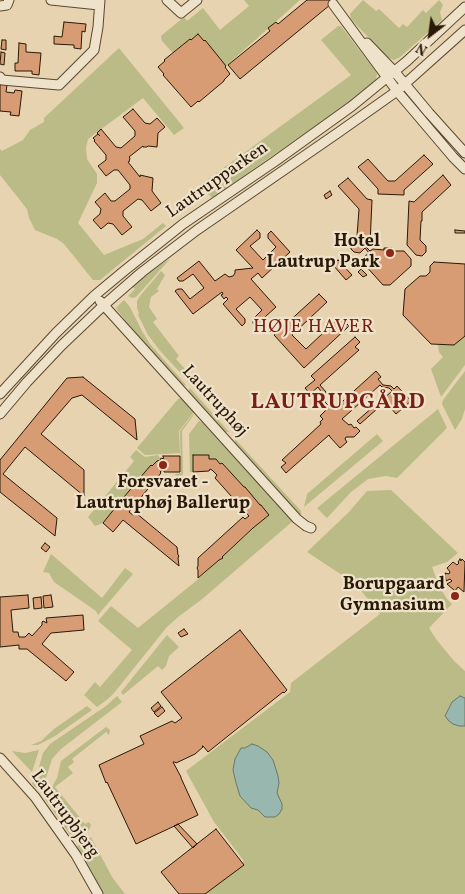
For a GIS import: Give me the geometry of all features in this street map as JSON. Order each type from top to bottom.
[{"type":"street","points":[[0,6],[6,5],[9,0]]},
{"type":"street","points":[[0,77],[2,80],[58,85],[94,50],[100,2],[51,0]]},
{"type":"street","points":[[167,0],[181,13],[196,0]]},
{"type":"street","points":[[333,4],[390,74],[397,91],[453,157],[465,168]]},
{"type":"street","name":"Lautrupparken","points":[[0,394],[56,333],[94,296],[146,252],[358,101],[432,39],[465,7]]},
{"type":"street","name":"Lautrupparken","points":[[0,414],[44,364],[142,272],[197,230],[397,91],[465,30]]},
{"type":"street","points":[[390,74],[405,84],[465,153]]},
{"type":"street","name":"Lautruphøj","points":[[94,296],[297,519],[311,528]]},
{"type":"street","name":"Lautrupbjerg","points":[[0,758],[35,797],[76,855],[98,894]]},
{"type":"green space","points":[[244,0],[300,0],[226,66],[198,34],[173,53],[162,41],[161,36],[184,17],[187,21],[203,8],[220,30],[249,6]]},
{"type":"green space","points":[[363,0],[376,11],[379,9],[399,28],[403,24],[407,27],[423,10],[426,13],[439,0],[443,5],[440,12],[442,20],[400,57],[394,60],[387,57],[351,19],[350,14]]},
{"type":"green space","points":[[338,26],[341,26],[377,73],[376,80],[372,86],[212,198],[200,185],[351,75],[321,40]]},
{"type":"green space","points":[[119,48],[184,128],[174,135],[143,98],[88,139],[86,148],[87,159],[97,174],[97,183],[78,223],[104,255],[143,239],[163,223],[166,226],[100,280],[93,280],[64,244],[35,230],[27,209],[0,175],[0,149],[2,151],[23,140],[30,130],[44,122],[44,118]]},
{"type":"green space","points":[[170,259],[136,297],[128,296],[135,289],[132,286],[149,272]]},
{"type":"green space","points":[[161,271],[165,275],[157,289],[159,291],[151,297],[149,307],[157,319],[153,322],[179,356],[176,359],[193,378],[189,382],[148,335],[138,315],[137,301]]},
{"type":"green space","points":[[124,300],[130,307],[150,344],[186,385],[181,385],[139,338],[118,311],[116,308]]},
{"type":"green space","points":[[465,336],[465,365],[441,397],[431,369],[443,357],[439,352],[438,345],[454,345]]},
{"type":"green space","points":[[465,371],[465,409],[462,419],[455,430],[442,404]]},
{"type":"green space","points":[[190,388],[229,432],[224,432],[189,394]]},
{"type":"green space","points":[[180,398],[194,412],[179,431],[180,453],[145,455],[137,448]]},
{"type":"green space","points":[[438,409],[447,428],[397,478],[386,476],[368,479],[351,492],[327,518],[317,508]]},
{"type":"green space","points":[[194,413],[182,431],[183,474],[176,476],[175,474],[181,473],[180,431]]},
{"type":"green space","points":[[199,421],[202,422],[293,521],[166,628],[114,693],[97,707],[84,695],[95,682],[100,687],[132,650],[98,621],[111,606],[138,628],[196,581],[268,515],[222,463],[220,464],[215,459],[209,459],[209,455],[193,455],[193,472],[190,472],[189,434]]},
{"type":"green space","points":[[377,434],[383,441],[304,507],[307,494]]},
{"type":"green space","points":[[235,439],[301,511],[301,514],[299,515],[237,446]]},
{"type":"green space","points":[[136,450],[145,457],[158,455],[161,460],[151,465],[137,480],[103,523],[95,526],[88,517],[134,461],[130,457]]},
{"type":"green space","points":[[391,490],[458,553],[447,562],[432,567],[439,586],[452,604],[429,628],[454,661],[465,671],[465,894],[205,894],[244,861],[214,822],[186,771],[290,692],[291,683],[380,614],[363,593],[348,579],[307,552],[349,512],[367,491]]},
{"type":"green space","points":[[51,554],[102,598],[125,568],[133,574],[98,615],[96,611],[54,582],[49,573],[43,572]]},
{"type":"green space","points":[[167,635],[179,647],[169,656],[166,666],[162,670],[158,666],[123,695],[121,692]]},
{"type":"green space","points":[[117,696],[122,702],[61,749],[52,759],[44,784],[37,788],[34,786],[32,783],[37,774],[43,753],[50,744],[106,706]]},
{"type":"green space","points":[[87,706],[92,710],[55,736],[38,745],[31,745],[41,741],[54,729]]},
{"type":"green space","points":[[106,727],[110,730],[109,735],[106,732],[72,759],[74,762],[68,767],[73,773],[55,787],[85,824],[89,822],[91,825],[89,830],[73,837],[45,799],[45,794],[57,778],[61,761]]},
{"type":"green space","points":[[39,750],[32,772],[12,751],[25,753]]},
{"type":"green space","points":[[91,837],[112,877],[125,894],[103,894],[77,846]]},
{"type":"water","points":[[460,696],[465,698],[465,726],[453,724],[445,716],[452,702]]},
{"type":"water","points":[[252,744],[267,752],[273,760],[279,783],[277,793],[282,804],[282,809],[275,817],[265,817],[258,810],[251,808],[240,796],[233,770],[235,759],[241,748]]},
{"type":"building","points":[[307,0],[336,0],[240,79],[228,65],[270,31],[268,28],[276,22],[278,24]]},
{"type":"building","points":[[64,22],[86,24],[85,32],[82,31],[81,49],[74,48],[74,45],[54,44],[54,36],[62,37]]},
{"type":"building","points":[[198,34],[226,66],[230,74],[191,107],[158,67],[164,60]]},
{"type":"building","points":[[2,40],[6,40],[6,50],[1,49]]},
{"type":"building","points":[[19,43],[26,44],[26,52],[41,53],[39,75],[32,74],[32,71],[15,71],[15,63],[18,63]]},
{"type":"building","points":[[1,52],[5,53],[4,65],[0,64]]},
{"type":"building","points":[[0,84],[7,85],[6,92],[22,91],[19,116],[10,115],[11,112],[0,111]]},
{"type":"building","points":[[133,109],[145,123],[150,124],[157,118],[165,127],[158,133],[157,147],[143,146],[129,157],[128,162],[140,177],[140,175],[153,178],[152,191],[161,203],[151,211],[142,200],[138,199],[123,211],[123,216],[132,227],[122,235],[113,224],[108,223],[101,229],[93,220],[100,214],[101,209],[95,202],[105,193],[111,201],[115,201],[130,189],[130,185],[118,170],[114,170],[106,176],[98,166],[106,160],[106,155],[94,141],[93,138],[101,129],[116,147],[121,148],[135,136],[135,131],[123,117]]},
{"type":"building","points":[[424,155],[433,164],[404,190],[404,195],[378,194],[378,189],[358,167],[368,159],[388,181],[395,181]]},
{"type":"building","points":[[443,175],[451,185],[422,212],[420,240],[426,246],[426,252],[422,256],[416,255],[407,245],[409,201],[414,202]]},
{"type":"building","points":[[348,178],[367,199],[372,200],[370,244],[366,247],[370,251],[373,249],[384,250],[384,248],[392,248],[392,251],[404,251],[411,259],[411,266],[390,285],[383,285],[364,264],[364,257],[369,253],[365,248],[360,253],[354,252],[351,249],[351,242],[357,236],[359,209],[338,186]]},
{"type":"building","points":[[330,191],[332,195],[326,199],[324,195]]},
{"type":"building","points":[[257,230],[260,233],[260,238],[250,246],[263,260],[276,247],[268,238],[268,234],[271,231],[290,252],[262,278],[258,273],[251,279],[276,307],[255,326],[253,319],[262,310],[250,297],[236,309],[245,319],[245,323],[242,326],[223,304],[228,299],[226,297],[224,299],[221,295],[223,294],[222,292],[193,314],[175,291],[182,289],[190,299],[204,288],[193,274],[183,281],[179,281],[177,278],[199,261],[215,281],[225,274],[229,277],[233,276],[235,270],[253,268],[236,250]]},
{"type":"building","points":[[455,230],[465,231],[465,233],[455,233]]},
{"type":"building","points":[[338,260],[352,275],[346,280],[333,265]]},
{"type":"building","points":[[434,262],[465,264],[465,336],[454,345],[431,344],[403,315],[405,289],[420,276],[426,276]]},
{"type":"building","points":[[361,269],[367,275],[363,277],[358,272]]},
{"type":"building","points":[[319,294],[327,302],[292,335],[306,349],[340,317],[349,326],[304,368],[274,335]]},
{"type":"building","points":[[355,337],[360,342],[355,347],[359,350],[320,385],[326,392],[325,402],[333,410],[376,371],[381,377],[378,379],[383,385],[391,386],[394,389],[397,386],[411,401],[396,414],[383,399],[392,391],[380,385],[342,419],[360,431],[354,437],[346,437],[347,442],[340,448],[329,435],[286,473],[281,467],[286,463],[282,460],[321,424],[320,422],[323,419],[320,416],[327,409],[322,403],[322,393],[318,387],[310,394],[305,388],[315,380],[311,376]]},
{"type":"building","points":[[83,377],[135,419],[137,440],[82,395],[72,398],[41,434],[84,470],[84,496],[25,447],[3,474],[57,518],[55,536],[0,492],[0,460],[67,378]]},
{"type":"building","points":[[374,406],[377,409],[360,424],[357,421]]},
{"type":"building","points":[[193,455],[209,455],[209,459],[216,459],[220,464],[222,463],[269,515],[223,558],[198,578],[198,558],[243,517],[245,519],[249,516],[215,478],[217,475],[212,470],[193,472]]},
{"type":"building","points":[[163,456],[180,456],[180,472],[161,471],[129,512],[133,515],[136,513],[177,547],[179,566],[123,520],[113,532],[103,523],[151,465],[162,458],[164,460]]},
{"type":"building","points":[[45,543],[50,547],[46,552],[41,548]]},
{"type":"building","points":[[460,559],[465,562],[464,592],[458,587],[455,591],[447,584],[452,581],[450,579],[446,581],[445,573],[449,574],[450,572],[447,568],[453,562],[457,565]]},
{"type":"building","points":[[28,595],[29,608],[11,610],[13,632],[18,632],[19,637],[25,637],[29,633],[32,636],[42,625],[43,621],[47,623],[46,618],[83,615],[84,630],[51,633],[42,644],[74,672],[66,681],[27,649],[19,649],[19,645],[0,647],[0,597]]},
{"type":"building","points":[[51,595],[53,607],[44,608],[43,596]]},
{"type":"building","points":[[41,597],[42,608],[34,609],[33,598]]},
{"type":"building","points":[[184,629],[188,634],[181,637],[178,633]]},
{"type":"building","points":[[240,630],[287,690],[208,752],[202,746],[195,754],[176,763],[173,762],[198,815],[136,844],[99,765],[144,744],[140,736],[172,721],[175,723],[182,718],[161,692]]},
{"type":"building","points":[[158,702],[161,706],[154,712],[151,708]]},
{"type":"building","points":[[162,707],[165,711],[158,717],[154,713]]},
{"type":"building","points":[[178,824],[197,844],[193,848],[174,826]]},
{"type":"building","points":[[216,829],[244,865],[205,894],[179,894],[161,872]]},
{"type":"place","name":"Hotel Lautrup Park","points":[[390,253]]},
{"type":"place","name":"Forsvaret - Lautruphøj Ballerup","points":[[163,465]]},
{"type":"place","name":"Borupgaard Gymnasium","points":[[455,596]]},
{"type":"district","name":"HØJE HAVER","points":[[314,329]]},
{"type":"district","name":"LAUTRUPGÅRD","points":[[338,404]]}]
